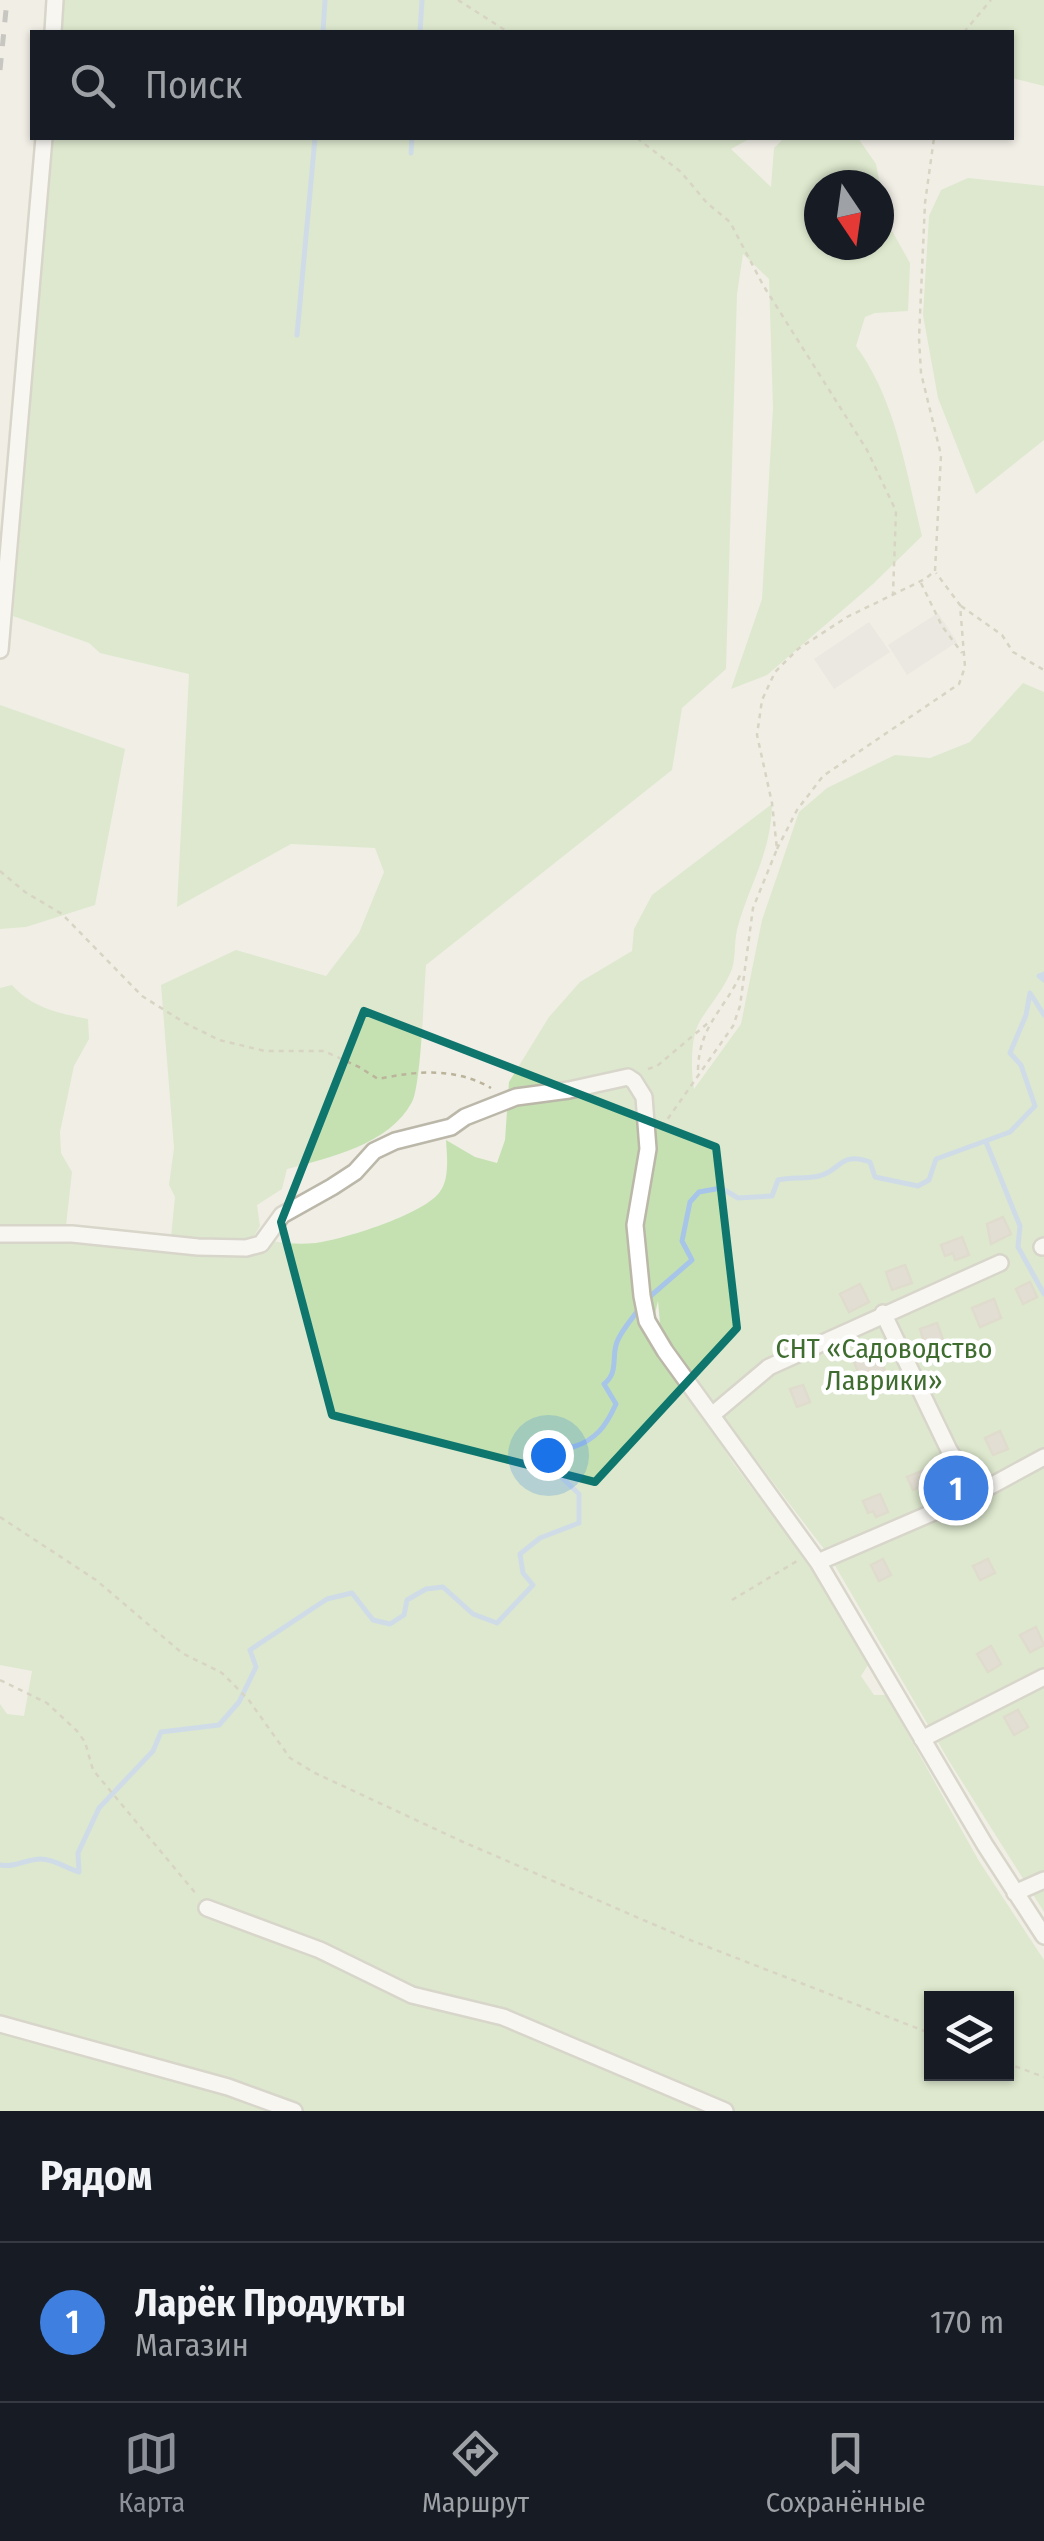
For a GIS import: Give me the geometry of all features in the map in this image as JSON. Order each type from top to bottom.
[{"type":"street","points":[[53,30],[56,0]]},
{"type":"street","points":[[0,650],[44,140]]},
{"type":"street","points":[[0,1234],[72,1234],[198,1248],[246,1248],[261,1244],[282,1215],[355,1172],[374,1150],[396,1140],[451,1128],[498,1102],[628,1077],[634,1081],[644,1097],[648,1148],[636,1225],[646,1321],[815,1558],[1044,1936]]},
{"type":"street","points":[[712,1415],[769,1367],[1000,1263]]},
{"type":"street","points":[[883,1314],[948,1450],[976,1494]]},
{"type":"street","points":[[815,1558],[976,1494],[1044,1457]]},
{"type":"street","points":[[922,1739],[1044,1677]]},
{"type":"street","points":[[1015,1893],[1044,1880]]},
{"type":"street","points":[[207,1908],[320,1950],[412,1995],[503,2017],[725,2111]]},
{"type":"street","points":[[0,2024],[228,2087],[294,2111]]},
{"type":"path","points":[[458,0],[505,30]]},
{"type":"path","points":[[966,30],[991,0]]},
{"type":"path","points":[[641,140],[681,172],[730,222],[763,285],[867,450],[896,511],[893,594]]},
{"type":"path","points":[[934,140],[925,203],[919,338],[921,374],[941,454],[935,572],[960,605],[1002,635],[1014,652],[1044,670]]},
{"type":"path","points":[[777,850],[772,803],[756,735],[762,700],[775,672],[798,648],[847,616],[935,572]]},
{"type":"path","points":[[921,581],[942,626],[963,655]]},
{"type":"path","points":[[648,1148],[733,1026],[740,1006],[753,908],[797,810],[823,776],[959,684],[965,667],[960,605]]},
{"type":"path","points":[[0,870],[25,892],[62,914],[152,1004],[218,1040],[265,1051],[324,1052],[378,1079],[420,1070],[470,1078],[490,1086],[498,1102]]},
{"type":"path","points":[[628,1077],[658,1066],[710,1021],[733,992],[744,967]]},
{"type":"path","points":[[698,1072],[701,1045],[710,1021]]},
{"type":"path","points":[[0,1517],[96,1580],[182,1652],[222,1673],[248,1698],[290,1758],[461,1842],[704,1946],[924,2031]]},
{"type":"path","points":[[732,1600],[815,1558]]},
{"type":"path","points":[[0,1680],[47,1704],[77,1731],[92,1770],[207,1908]]},
{"type":"path","points":[[1014,2066],[1044,2077]]},
{"type":"highlighted area","points":[[364,1011],[716,1147],[737,1328],[595,1482],[332,1415],[281,1222]]},
{"type":"shaded area","points":[[938,613],[957,642],[907,675],[888,645]]},
{"type":"shaded area","points":[[869,622],[890,652],[834,689],[814,659]]},
{"type":"green space","points":[[61,0],[1044,0],[1044,86],[1014,78],[1014,30],[58,30]]},
{"type":"green space","name":"СНТ «Садоводство Лаврики»","points":[[50,140],[747,140],[731,149],[771,187],[774,148],[782,140],[859,140],[876,164],[877,170],[804,170],[804,260],[894,260],[894,234],[910,263],[908,311],[865,317],[856,346],[890,413],[922,536],[873,584],[767,675],[731,689],[762,599],[773,408],[769,279],[743,254],[737,294],[726,669],[682,708],[672,770],[426,965],[420,1058],[412,1102],[389,1129],[374,1139],[287,1169],[282,1189],[257,1205],[260,1226],[254,1236],[284,1243],[316,1243],[345,1237],[416,1210],[439,1193],[445,1181],[446,1140],[475,1157],[497,1163],[505,1140],[509,1082],[549,1017],[580,982],[632,951],[634,929],[652,895],[772,804],[764,854],[737,930],[732,969],[694,1036],[694,1089],[741,1024],[762,920],[799,812],[827,788],[895,755],[930,758],[970,742],[1023,683],[1044,692],[1044,1912],[949,1761],[830,1557],[661,1335],[658,1301],[650,1335],[661,1358],[733,1463],[808,1563],[868,1665],[861,1676],[874,1695],[886,1695],[979,1861],[1044,1960],[1044,2111],[0,2111],[0,1704],[7,1714],[24,1716],[32,1671],[0,1665],[0,988],[12,985],[37,1004],[88,1019],[89,1039],[74,1066],[60,1132],[61,1153],[72,1172],[66,1226],[171,1237],[175,1197],[169,1185],[174,1148],[161,985],[236,950],[326,976],[359,933],[384,872],[375,848],[291,844],[177,907],[189,674],[100,653],[89,643],[13,616]]},
{"type":"green space","points":[[968,178],[1044,186],[1044,440],[976,494],[938,398],[923,315],[929,216],[941,190]]},
{"type":"green space","points":[[0,705],[125,749],[95,905],[26,927],[0,929]]},
{"type":"building","points":[[1003,1217],[1011,1234],[991,1244],[987,1224]]},
{"type":"building","points":[[962,1237],[969,1255],[955,1260],[953,1253],[945,1256],[941,1245]]},
{"type":"building","points":[[905,1265],[912,1283],[892,1290],[886,1272]]},
{"type":"building","points":[[1030,1282],[1037,1297],[1023,1304],[1016,1289]]},
{"type":"building","points":[[860,1284],[869,1302],[849,1312],[840,1294]]},
{"type":"building","points":[[994,1299],[1001,1318],[980,1327],[972,1308]]},
{"type":"building","points":[[937,1323],[944,1342],[926,1348],[920,1329]]},
{"type":"building","points":[[877,1352],[886,1373],[863,1384],[854,1362]]},
{"type":"building","points":[[803,1385],[810,1402],[797,1407],[790,1389]]},
{"type":"building","points":[[1000,1431],[1008,1449],[993,1455],[985,1438]]},
{"type":"building","points":[[924,1470],[930,1482],[913,1490],[907,1477]]},
{"type":"building","points":[[880,1494],[888,1512],[876,1517],[873,1511],[868,1513],[863,1501]]},
{"type":"building","points":[[883,1559],[891,1575],[879,1581],[871,1565]]},
{"type":"building","points":[[988,1559],[995,1573],[980,1580],[973,1566]]},
{"type":"building","points":[[1036,1627],[1044,1645],[1030,1652],[1020,1635]]},
{"type":"building","points":[[991,1646],[1001,1664],[988,1672],[977,1654]]},
{"type":"building","points":[[1018,1710],[1028,1727],[1014,1735],[1004,1717]]},
{"type":"waterway","points":[[323,30],[325,0]]},
{"type":"waterway","points":[[420,30],[422,0]]},
{"type":"waterway","points":[[297,335],[315,140]]},
{"type":"waterway","points":[[411,153],[412,140]]},
{"type":"waterway","points":[[1044,974],[1039,976],[1044,980]]},
{"type":"waterway","points":[[646,1300],[692,1260],[682,1241],[690,1202],[699,1192],[721,1188],[738,1198],[772,1196],[778,1180],[819,1176],[852,1159],[870,1162],[875,1177],[918,1186],[929,1180],[936,1159],[1010,1132],[1035,1106],[1021,1065],[1010,1053],[1026,1015],[1030,993],[1044,1015]]},
{"type":"waterway","points":[[986,1142],[1020,1226],[1018,1247],[1044,1294]]},
{"type":"waterway","points":[[0,1865],[46,1859],[79,1872],[78,1853],[99,1808],[153,1751],[161,1732],[219,1725],[239,1702],[256,1667],[250,1650],[327,1599],[352,1593],[373,1620],[390,1624],[404,1615],[407,1600],[426,1589],[443,1587],[473,1614],[497,1623],[533,1585],[523,1573],[520,1554],[540,1538],[579,1523],[579,1494],[557,1473],[546,1455],[554,1438],[573,1447],[594,1436],[608,1419],[616,1404],[604,1384],[613,1371],[618,1340],[639,1309]]},
{"type":"railway","points":[[0,70],[7,0]]},
{"type":"place","name":"Ларёк Продукты","points":[[956,1488]]}]
